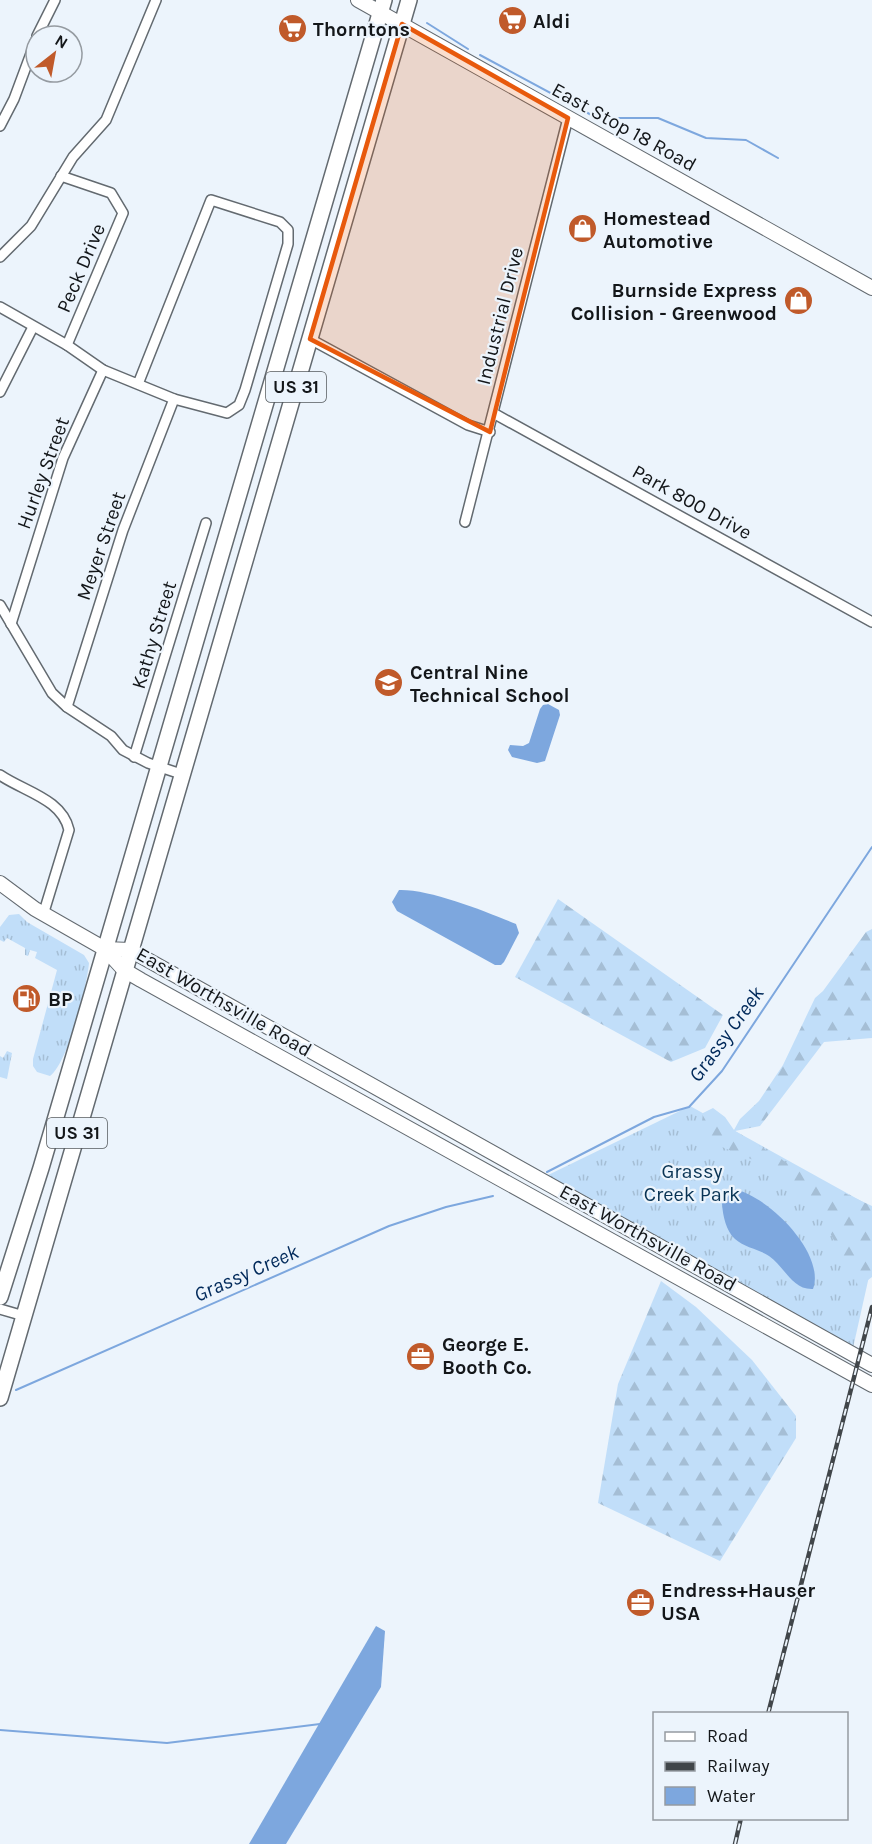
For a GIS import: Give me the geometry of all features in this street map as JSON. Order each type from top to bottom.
[{"type":"main road","name":"East Stop 18 Road","points":[[358,0],[382,6],[402,24],[872,288]]},
{"type":"main road","name":"US 31","points":[[0,1398],[409,0]]},
{"type":"main road","name":"US 31","points":[[0,1298],[382,6]]},
{"type":"main road","points":[[0,883],[43,915],[105,949]]},
{"type":"main road","name":"East Worthsville Road","points":[[105,949],[130,950],[872,1365]]},
{"type":"main road","name":"East Worthsville Road","points":[[105,949],[124,970],[872,1385]]},
{"type":"street","points":[[44,24],[55,0]]},
{"type":"street","points":[[0,257],[31,226],[74,157],[106,120],[156,0]]},
{"type":"street","points":[[0,126],[24,72]]},
{"type":"street","name":"Industrial Drive","points":[[465,522],[495,414],[568,118]]},
{"type":"street","name":"Peck Drive","points":[[61,176],[111,193],[120,203],[123,213],[67,345]]},
{"type":"street","points":[[0,306],[67,345],[103,370],[174,399],[227,413],[239,405],[288,244],[288,230],[280,222],[211,200],[138,384]]},
{"type":"street","name":"Peck Drive","points":[[0,392],[33,327]]},
{"type":"street","points":[[310,339],[468,425],[490,432]]},
{"type":"street","name":"Hurley Street","points":[[11,624],[63,458],[103,370]]},
{"type":"street","name":"Meyer Street","points":[[68,707],[123,530],[174,399]]},
{"type":"street","name":"Park 800 Drive","points":[[495,414],[872,622]]},
{"type":"street","name":"Kathy Street","points":[[134,757],[206,524]]},
{"type":"street","points":[[0,606],[41,678],[68,707],[111,736],[123,750],[134,757],[181,774]]},
{"type":"street","points":[[0,775],[56,807],[66,816],[69,830],[43,915]]},
{"type":"street","points":[[0,1309],[24,1316]]},
{"type":"highlighted area","points":[[402,24],[568,118],[490,432],[310,339]]},
{"type":"green space","points":[[558,899],[723,1015],[705,1048],[671,1062],[515,977]]},
{"type":"green space","points":[[19,914],[27,922],[84,955],[89,963],[85,989],[70,1041],[57,1068],[50,1076],[37,1072],[33,1066],[33,1059],[57,970],[35,958],[37,952],[30,950],[28,956],[25,955],[25,948],[7,938],[4,942],[0,940],[0,927],[9,915]]},
{"type":"green space","points":[[872,929],[872,1038],[824,1042],[760,1126],[735,1131],[810,1177],[872,1206],[872,1277],[859,1287],[814,1203],[756,1161],[700,1138],[703,1113],[713,1108],[725,1117],[734,1130],[740,1119],[759,1101],[783,1065],[815,998],[823,991],[866,932]]},
{"type":"green space","points":[[7,1051],[12,1053],[7,1079],[0,1077],[0,1056],[3,1058]]},
{"type":"green space","name":"Grassy Creek Park","points":[[690,1106],[872,1207],[872,1263],[853,1348],[544,1177]]},
{"type":"green space","points":[[661,1281],[696,1307],[752,1360],[796,1416],[796,1438],[720,1561],[598,1503],[618,1384]]},
{"type":"water","points":[[548,704],[559,710],[560,715],[545,761],[537,763],[512,757],[508,750],[510,745],[523,746],[529,743],[540,709],[543,705]]},
{"type":"water","points":[[399,890],[426,893],[474,908],[516,924],[519,933],[504,962],[501,965],[495,965],[397,911],[392,902]]},
{"type":"water","points":[[734,1189],[763,1203],[791,1228],[803,1243],[811,1259],[815,1275],[813,1289],[800,1286],[769,1256],[743,1244],[732,1236],[726,1223],[722,1204]]},
{"type":"water","points":[[376,1626],[385,1631],[381,1687],[286,1844],[249,1844]]},
{"type":"waterway","points":[[427,23],[468,49]]},
{"type":"waterway","points":[[480,55],[597,118],[658,118],[706,138],[746,140],[778,158]]},
{"type":"waterway","name":"Grassy Creek","points":[[547,1172],[654,1117],[689,1107],[722,1071],[872,847]]},
{"type":"waterway","name":"Grassy Creek","points":[[16,1390],[389,1226],[446,1207],[493,1196]]},
{"type":"waterway","points":[[0,1730],[167,1743],[320,1724]]},
{"type":"railway","points":[[769,1712],[872,1307]]},
{"type":"railway","points":[[735,1844],[741,1820]]},
{"type":"place","name":"Aldi","points":[[512,21]]},
{"type":"place","name":"Thorntons","points":[[292,29]]},
{"type":"place","name":"Homestead Automotive","points":[[582,229]]},
{"type":"place","name":"Burnside Express Collision - Greenwood","points":[[798,301]]},
{"type":"place","name":"Central Nine Technical School","points":[[389,683]]},
{"type":"place","name":"BP","points":[[27,999]]},
{"type":"place","name":"George E. Booth Co.","points":[[421,1356]]},
{"type":"place","name":"Endress+Hauser USA","points":[[640,1602]]}]
